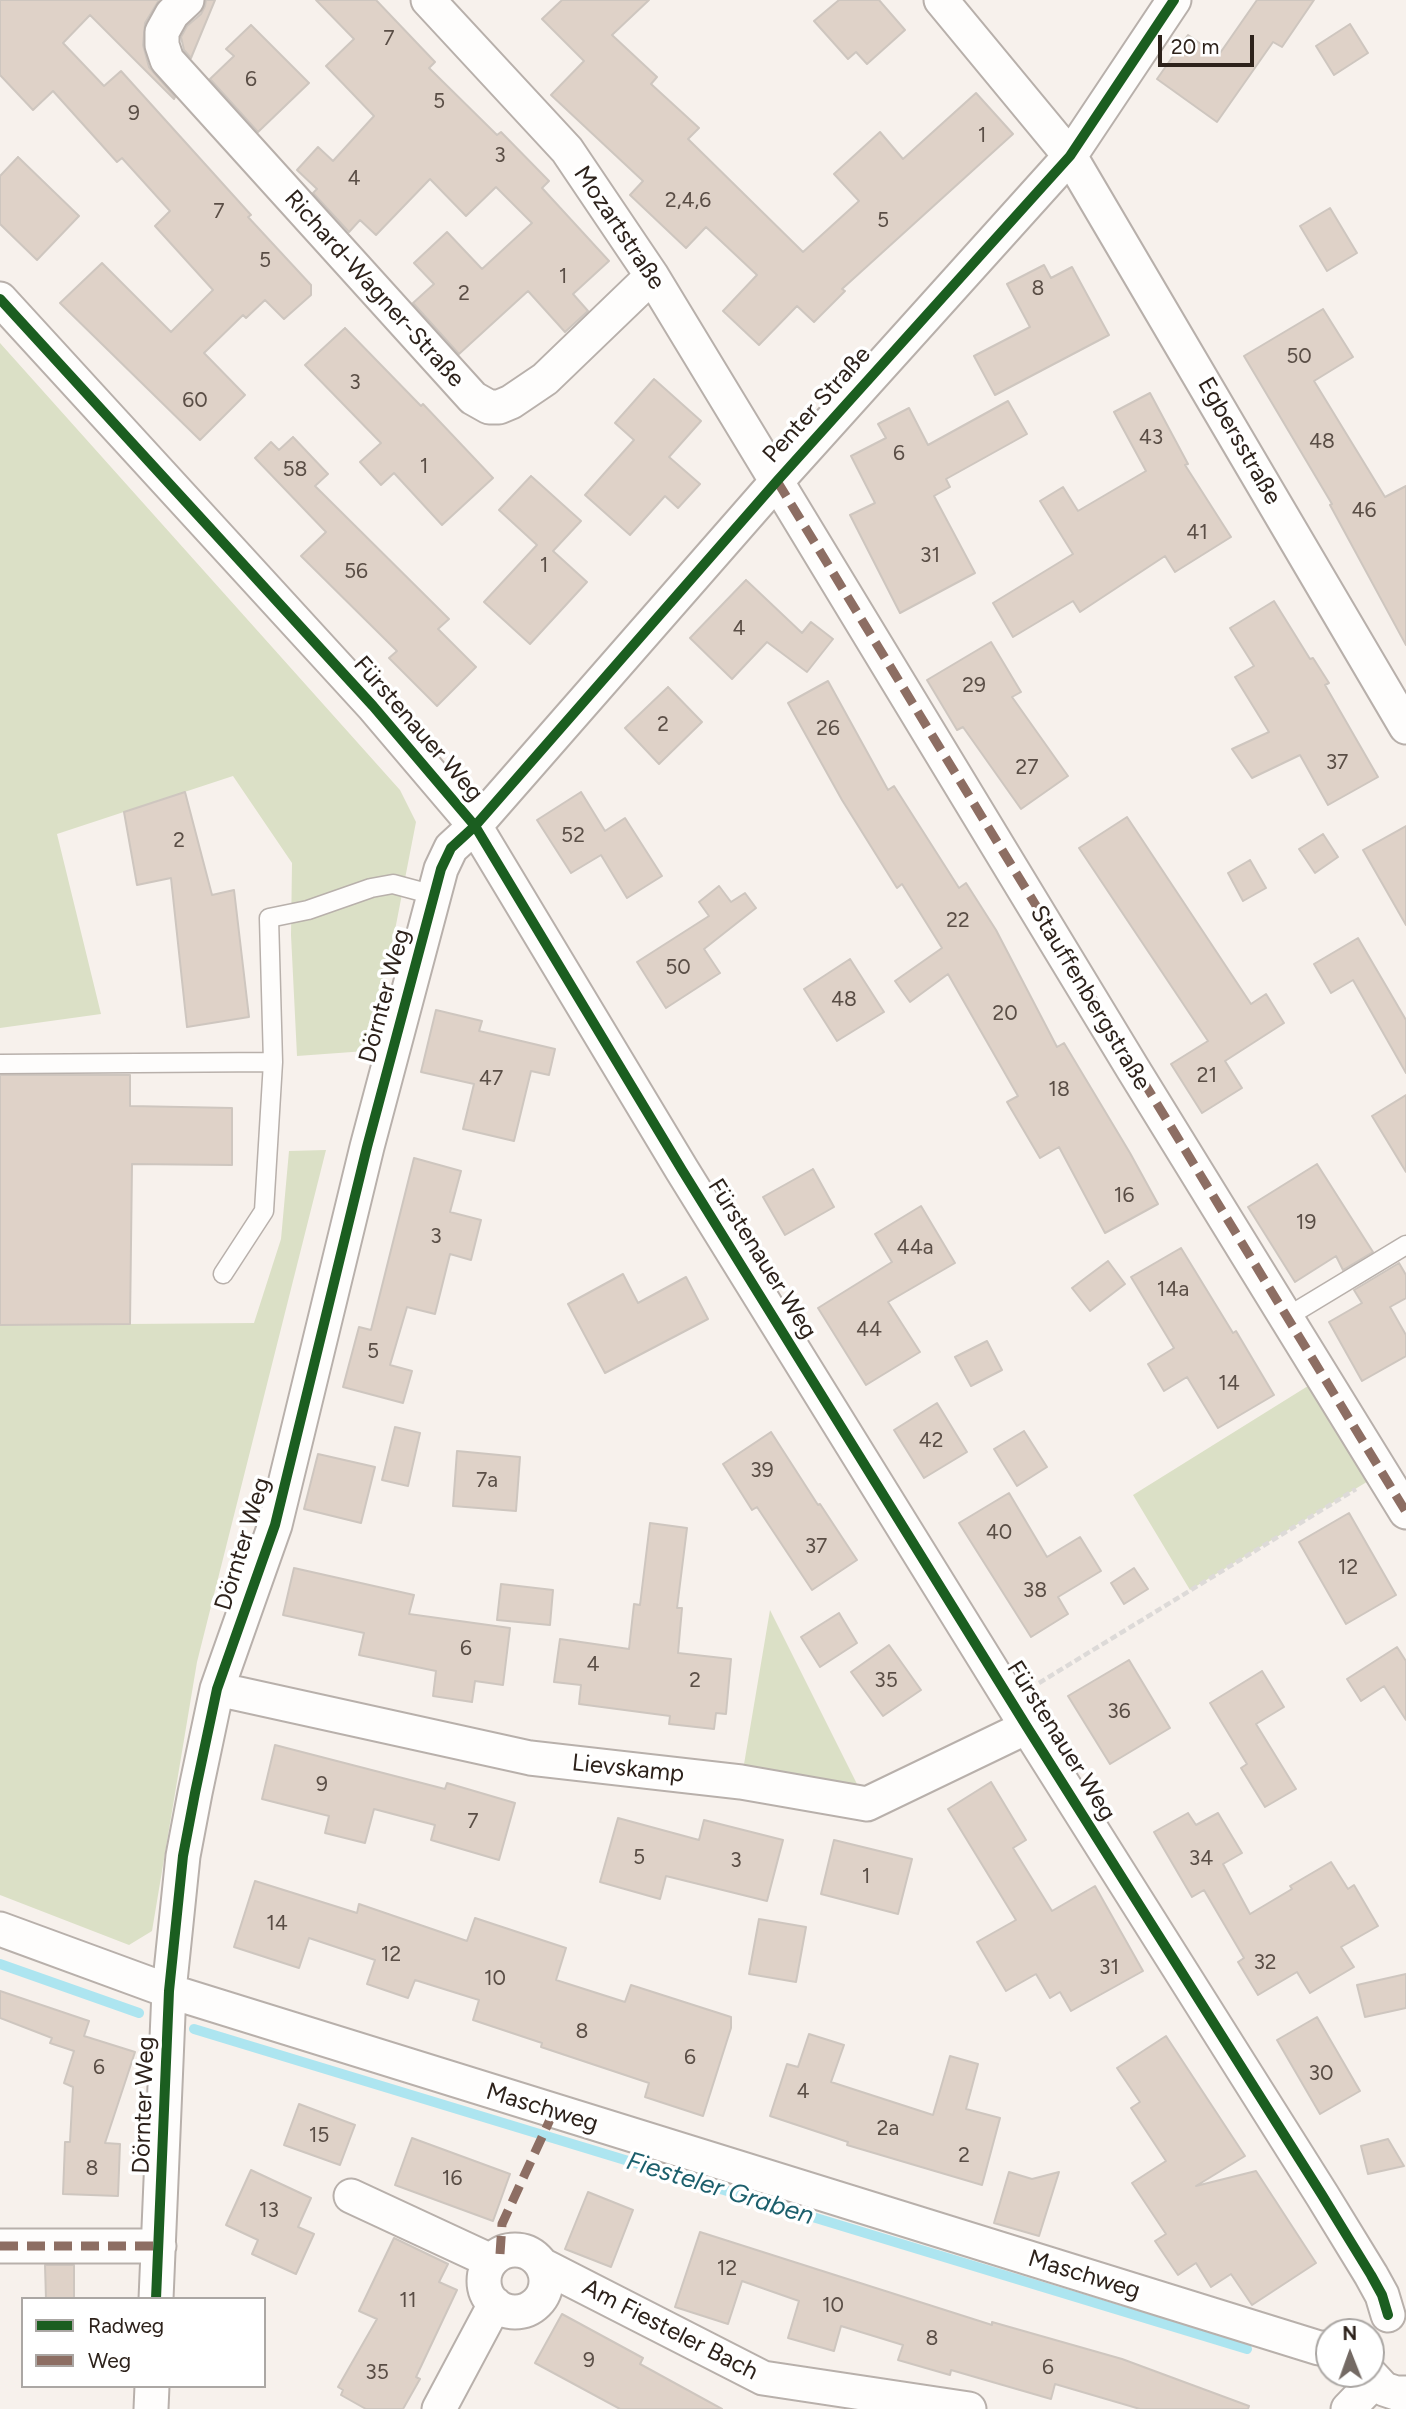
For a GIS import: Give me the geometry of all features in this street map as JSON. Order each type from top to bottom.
[{"type":"street","name":"Richard-Wagner-Straße","points":[[187,0],[172,14],[162,32],[162,45],[167,60],[473,398],[489,407],[499,407],[545,379],[652,275]]},
{"type":"street","name":"Mozartstraße","points":[[428,0],[567,150],[652,275],[777,481]]},
{"type":"street","name":"Egbersstraße","points":[[941,0],[1070,156],[1406,727]]},
{"type":"street","name":"Penter Straße","points":[[475,826],[777,481],[1070,156],[1174,0]]},
{"type":"street","name":"Fürstenauer Weg","points":[[0,299],[373,706],[475,826],[689,1182],[1371,2275],[1382,2295],[1388,2320]]},
{"type":"street","name":"Stauffenbergstraße","points":[[777,481],[1406,1512]]},
{"type":"street","name":"Dörnter Weg","points":[[156,2297],[169,1991],[183,1856],[217,1689],[275,1525],[367,1147],[441,869],[451,848],[475,826]]},
{"type":"street","name":"Lievskamp","points":[[217,1689],[530,1758],[741,1782],[867,1804],[1019,1714]]},
{"type":"street","name":"Maschweg","points":[[0,1928],[169,1991],[1315,2347]]},
{"type":"street","points":[[351,2196],[491,2261]]},
{"type":"street","points":[[0,2246],[159,2246]]},
{"type":"street","points":[[523,2250],[541,2264],[546,2275],[546,2285],[542,2296],[526,2310],[504,2310],[488,2297],[484,2279],[491,2261],[500,2254],[523,2250]]},
{"type":"street","name":"Am Fiesteler Bach","points":[[541,2264],[763,2378],[969,2409]]},
{"type":"street","points":[[439,2409],[495,2304]]},
{"type":"street","points":[[151,2409],[152,2388]]},
{"type":"street","points":[[1348,2409],[1364,2388]]},
{"type":"street","points":[[1383,2388],[1396,2393],[1406,2393]]},
{"type":"lane","points":[[223,1274],[264,1211],[273,1062],[269,918],[393,884],[434,895]]},
{"type":"lane","points":[[0,1064],[273,1062]]},
{"type":"lane","points":[[1287,1317],[1406,1245]]},
{"type":"path","points":[[1019,1714],[1383,1472]]},
{"type":"green space","points":[[0,343],[400,790],[416,822],[395,930],[366,1051],[297,1056],[291,935],[292,863],[233,776],[57,834],[101,1014],[0,1028]]},
{"type":"green space","points":[[326,1150],[197,1662],[152,1931],[129,1945],[0,1895],[0,1325],[254,1323],[281,1239],[289,1151]]},
{"type":"green space","points":[[1324,1376],[1383,1472],[1190,1590],[1133,1495]]},
{"type":"green space","points":[[770,1610],[867,1804],[741,1782]]},
{"type":"building","points":[[0,0],[159,0],[145,23],[143,45],[149,67],[174,99],[90,15],[63,43],[104,86],[121,71],[311,285],[311,295],[284,319],[265,300],[246,318],[243,315],[204,353],[245,395],[200,440],[60,303],[102,263],[171,332],[213,290],[155,226],[170,211],[122,158],[117,162],[53,91],[33,110],[0,75]]},
{"type":"building","points":[[206,0],[215,0],[191,58],[184,50],[181,37],[187,26],[201,14]]},
{"type":"building","points":[[316,0],[376,0],[435,62],[429,68],[497,135],[501,132],[549,181],[542,188],[609,261],[573,294],[588,311],[565,332],[528,291],[459,354],[413,303],[434,284],[414,263],[447,232],[482,269],[532,223],[496,187],[466,216],[430,179],[376,235],[360,220],[349,232],[313,193],[317,189],[297,170],[318,147],[333,161],[374,116],[326,66],[354,39]]},
{"type":"building","points":[[562,0],[649,0],[612,35],[657,77],[651,84],[699,128],[688,139],[803,252],[859,201],[834,174],[880,132],[903,159],[976,93],[1013,134],[842,289],[845,291],[814,322],[797,306],[759,345],[723,311],[757,275],[706,227],[686,248],[630,195],[643,181],[551,95],[584,61],[542,19]]},
{"type":"building","points":[[839,0],[879,0],[905,30],[867,64],[856,52],[848,59],[814,21]]},
{"type":"building","points":[[1257,0],[1314,0],[1282,47],[1273,42],[1217,122],[1157,79],[1188,35],[1218,56]]},
{"type":"building","points":[[1350,24],[1368,53],[1334,75],[1316,46]]},
{"type":"building","points":[[251,25],[309,83],[258,132],[210,79],[234,56],[226,49]]},
{"type":"building","points":[[18,157],[79,216],[37,260],[0,224],[0,176]]},
{"type":"building","points":[[1330,208],[1357,253],[1327,271],[1300,226]]},
{"type":"building","points":[[1044,265],[1051,278],[1072,267],[1109,335],[995,395],[974,356],[1030,327],[1007,284]]},
{"type":"building","points":[[1323,309],[1353,357],[1314,381],[1385,497],[1406,486],[1406,645],[1330,505],[1332,504],[1244,356]]},
{"type":"building","points":[[345,328],[421,406],[423,404],[493,478],[442,525],[394,473],[381,485],[360,462],[381,443],[305,365]]},
{"type":"building","points":[[654,379],[701,421],[669,457],[700,484],[678,508],[665,496],[630,535],[585,495],[634,440],[615,423]]},
{"type":"building","points":[[1150,393],[1188,464],[1185,465],[1231,537],[1175,572],[1165,556],[1080,612],[1073,601],[1013,637],[993,603],[1073,554],[1040,501],[1063,487],[1078,511],[1146,471],[1114,412]]},
{"type":"building","points":[[1008,401],[1027,434],[946,479],[950,487],[934,496],[975,573],[900,613],[850,515],[875,503],[851,456],[886,438],[878,424],[909,408],[928,445]]},
{"type":"building","points":[[293,437],[328,474],[315,486],[449,619],[438,629],[476,667],[437,706],[389,658],[397,651],[301,556],[326,532],[255,458],[271,442],[279,450]]},
{"type":"building","points":[[531,476],[581,521],[553,551],[587,582],[530,644],[484,602],[537,545],[499,510]]},
{"type":"building","points":[[746,580],[802,633],[811,622],[833,639],[807,672],[767,642],[732,679],[690,638]]},
{"type":"building","points":[[1274,601],[1310,659],[1313,658],[1329,683],[1325,685],[1378,777],[1328,805],[1300,755],[1252,778],[1232,749],[1269,732],[1235,677],[1254,666],[1230,628]]},
{"type":"building","points":[[991,642],[1021,692],[1012,697],[1068,776],[1021,809],[963,727],[957,730],[927,680]]},
{"type":"building","points":[[828,681],[888,790],[894,786],[959,888],[966,883],[996,930],[1057,1047],[1064,1043],[1158,1204],[1105,1233],[1059,1147],[1040,1158],[1007,1102],[1018,1096],[948,974],[910,1002],[895,981],[942,948],[902,884],[897,888],[842,800],[788,703]]},
{"type":"building","points":[[668,687],[702,722],[659,764],[625,728]]},
{"type":"building","points":[[185,792],[212,895],[234,890],[249,1017],[187,1027],[171,878],[137,885],[124,812]]},
{"type":"building","points":[[581,792],[605,831],[625,818],[662,876],[627,898],[601,855],[571,873],[537,820]]},
{"type":"building","points":[[1127,817],[1251,1004],[1266,994],[1284,1023],[1225,1061],[1242,1088],[1202,1113],[1171,1064],[1208,1041],[1079,848]]},
{"type":"building","points":[[1406,826],[1406,925],[1363,850]]},
{"type":"building","points":[[1323,834],[1338,857],[1315,873],[1299,849]]},
{"type":"building","points":[[1250,860],[1266,888],[1243,901],[1228,873]]},
{"type":"building","points":[[719,886],[731,902],[745,893],[756,908],[704,949],[720,973],[666,1008],[637,962],[709,916],[699,902]]},
{"type":"building","points":[[1358,938],[1406,1020],[1406,1073],[1353,980],[1331,993],[1314,964]]},
{"type":"building","points":[[850,959],[884,1012],[837,1041],[804,989]]},
{"type":"building","points":[[436,1010],[482,1021],[479,1031],[555,1049],[549,1075],[531,1071],[514,1141],[463,1129],[474,1084],[421,1072]]},
{"type":"building","points":[[0,1075],[130,1075],[130,1106],[232,1108],[232,1165],[132,1164],[130,1324],[0,1325]]},
{"type":"building","points":[[1406,1095],[1406,1172],[1372,1116]]},
{"type":"building","points":[[414,1158],[461,1171],[450,1212],[481,1220],[471,1260],[450,1254],[435,1314],[407,1307],[390,1365],[412,1371],[403,1403],[343,1387],[359,1327],[371,1330]]},
{"type":"building","points":[[1317,1164],[1373,1252],[1343,1270],[1336,1256],[1295,1282],[1248,1207]]},
{"type":"building","points":[[813,1169],[834,1207],[785,1235],[763,1197]]},
{"type":"building","points":[[921,1206],[955,1263],[888,1302],[920,1352],[866,1385],[818,1308],[892,1262],[875,1234]]},
{"type":"building","points":[[1181,1248],[1233,1333],[1236,1331],[1274,1395],[1218,1428],[1187,1377],[1164,1391],[1148,1364],[1174,1348],[1131,1277]]},
{"type":"building","points":[[1108,1261],[1125,1284],[1090,1311],[1072,1288]]},
{"type":"building","points":[[1399,1263],[1406,1275],[1406,1298],[1390,1307],[1406,1335],[1406,1356],[1362,1381],[1329,1322],[1362,1303],[1354,1290]]},
{"type":"building","points":[[623,1274],[638,1303],[686,1277],[708,1319],[605,1373],[568,1304]]},
{"type":"building","points":[[987,1341],[1002,1370],[971,1386],[955,1357]]},
{"type":"building","points":[[937,1403],[967,1452],[924,1478],[894,1430]]},
{"type":"building","points":[[395,1427],[420,1433],[408,1486],[382,1480]]},
{"type":"building","points":[[1024,1431],[1047,1467],[1017,1486],[994,1449]]},
{"type":"building","points":[[771,1432],[857,1560],[812,1590],[757,1507],[752,1510],[723,1464]]},
{"type":"building","points":[[457,1451],[520,1457],[516,1511],[453,1506]]},
{"type":"building","points":[[318,1454],[375,1467],[361,1523],[304,1509]]},
{"type":"building","points":[[1009,1493],[1047,1557],[1080,1537],[1101,1571],[1058,1597],[1068,1614],[1031,1637],[959,1523]]},
{"type":"building","points":[[1349,1513],[1396,1595],[1346,1624],[1299,1542]]},
{"type":"building","points":[[650,1523],[687,1528],[677,1608],[682,1608],[678,1653],[731,1659],[726,1714],[716,1713],[714,1729],[669,1724],[670,1716],[579,1704],[581,1685],[554,1682],[560,1639],[629,1649],[634,1604],[640,1605]]},
{"type":"building","points":[[294,1568],[414,1595],[409,1614],[510,1628],[503,1685],[475,1681],[472,1702],[433,1696],[436,1671],[359,1655],[364,1633],[283,1615]]},
{"type":"building","points":[[1134,1568],[1148,1589],[1124,1604],[1111,1583]]},
{"type":"building","points":[[501,1584],[553,1590],[550,1625],[497,1620]]},
{"type":"building","points":[[839,1613],[857,1643],[820,1667],[801,1637]]},
{"type":"building","points":[[889,1645],[921,1690],[883,1716],[851,1672]]},
{"type":"building","points":[[1397,1647],[1406,1661],[1406,1720],[1384,1686],[1361,1701],[1347,1679]]},
{"type":"building","points":[[1129,1660],[1170,1728],[1110,1764],[1068,1696]]},
{"type":"building","points":[[1262,1671],[1284,1707],[1256,1724],[1296,1789],[1265,1807],[1241,1768],[1247,1764],[1210,1703]]},
{"type":"building","points":[[275,1745],[445,1789],[447,1783],[515,1803],[499,1860],[431,1840],[435,1825],[374,1809],[365,1843],[325,1833],[329,1816],[262,1799]]},
{"type":"building","points":[[991,1782],[1026,1840],[1013,1848],[1052,1911],[1095,1886],[1143,1971],[1071,2011],[1060,1992],[1050,1998],[1036,1974],[1006,1991],[977,1942],[1016,1920],[948,1809]]},
{"type":"building","points":[[1188,1813],[1196,1825],[1218,1813],[1242,1853],[1223,1864],[1250,1914],[1331,1862],[1348,1889],[1354,1885],[1378,1926],[1341,1947],[1354,1967],[1310,1993],[1297,1972],[1258,1995],[1238,1962],[1244,1958],[1204,1890],[1192,1897],[1154,1832]]},
{"type":"building","points":[[618,1818],[699,1840],[704,1820],[783,1840],[767,1901],[666,1876],[660,1899],[600,1882]]},
{"type":"building","points":[[834,1840],[912,1859],[898,1914],[821,1894]]},
{"type":"building","points":[[255,1881],[357,1913],[359,1904],[467,1941],[475,1918],[566,1948],[556,1980],[625,2002],[631,1985],[731,2017],[731,2028],[703,2116],[645,2097],[649,2083],[541,2047],[542,2043],[473,2020],[479,2000],[415,1980],[408,1998],[367,1984],[375,1960],[309,1938],[299,1968],[234,1947]]},
{"type":"building","points":[[759,1919],[806,1927],[796,1982],[749,1974]]},
{"type":"building","points":[[1406,1974],[1406,2008],[1365,2017],[1357,1985]]},
{"type":"building","points":[[0,1991],[89,2021],[84,2036],[135,2052],[105,2143],[120,2144],[118,2196],[63,2194],[65,2142],[70,2142],[73,2087],[64,2083],[74,2051],[50,2043],[52,2038],[0,2018]]},
{"type":"building","points":[[1317,2017],[1360,2091],[1320,2114],[1277,2040]]},
{"type":"building","points":[[809,2034],[844,2045],[831,2082],[933,2115],[950,2056],[978,2064],[966,2109],[1000,2118],[982,2185],[847,2145],[848,2142],[770,2116],[787,2064],[798,2067]]},
{"type":"building","points":[[1166,2036],[1245,2156],[1196,2186],[1256,2171],[1316,2263],[1252,2305],[1231,2274],[1211,2287],[1196,2263],[1178,2275],[1155,2241],[1166,2234],[1132,2183],[1166,2161],[1131,2108],[1140,2102],[1117,2068]]},
{"type":"building","points":[[299,2104],[355,2125],[340,2165],[284,2145]]},
{"type":"building","points":[[412,2138],[510,2174],[493,2221],[395,2185]]},
{"type":"building","points":[[1388,2139],[1404,2166],[1368,2174],[1361,2146]]},
{"type":"building","points":[[251,2170],[311,2198],[298,2227],[314,2234],[296,2274],[252,2254],[258,2240],[226,2225]]},
{"type":"building","points":[[1009,2172],[1032,2179],[1059,2172],[1039,2236],[994,2223]]},
{"type":"building","points":[[588,2192],[633,2210],[611,2267],[565,2249]]},
{"type":"building","points":[[700,2232],[992,2325],[992,2322],[1122,2359],[1249,2406],[1248,2409],[1140,2409],[1055,2384],[1051,2399],[951,2370],[950,2375],[898,2360],[903,2345],[841,2326],[834,2351],[788,2338],[799,2301],[742,2281],[728,2324],[675,2307]]},
{"type":"building","points":[[394,2238],[448,2264],[439,2282],[457,2290],[416,2377],[420,2379],[403,2409],[366,2409],[341,2395],[343,2390],[338,2387],[377,2319],[359,2311]]},
{"type":"building","points":[[45,2265],[74,2265],[74,2297],[46,2297]]},
{"type":"building","points":[[562,2314],[643,2358],[640,2364],[722,2409],[620,2409],[535,2363]]},
{"type":"waterway","name":"Fiesteler Graben","points":[[0,1964],[139,2013]]},
{"type":"waterway","name":"Fiesteler Graben","points":[[194,2029],[1247,2349]]},
{"type":"marked path","points":[[777,481],[1406,1512]]},
{"type":"marked path","points":[[500,2254],[502,2224],[554,2111]]},
{"type":"marked path","points":[[0,2246],[159,2246]]},
{"type":"cycle path","points":[[156,2297],[169,1991],[183,1856],[195,1793],[217,1689],[275,1525],[367,1147],[441,869],[451,848],[475,826],[777,481],[1070,156],[1174,0]]},
{"type":"cycle path","points":[[0,299],[373,706],[475,826],[682,1170],[1027,1727],[1322,2195],[1371,2275],[1382,2295],[1388,2315]]}]
